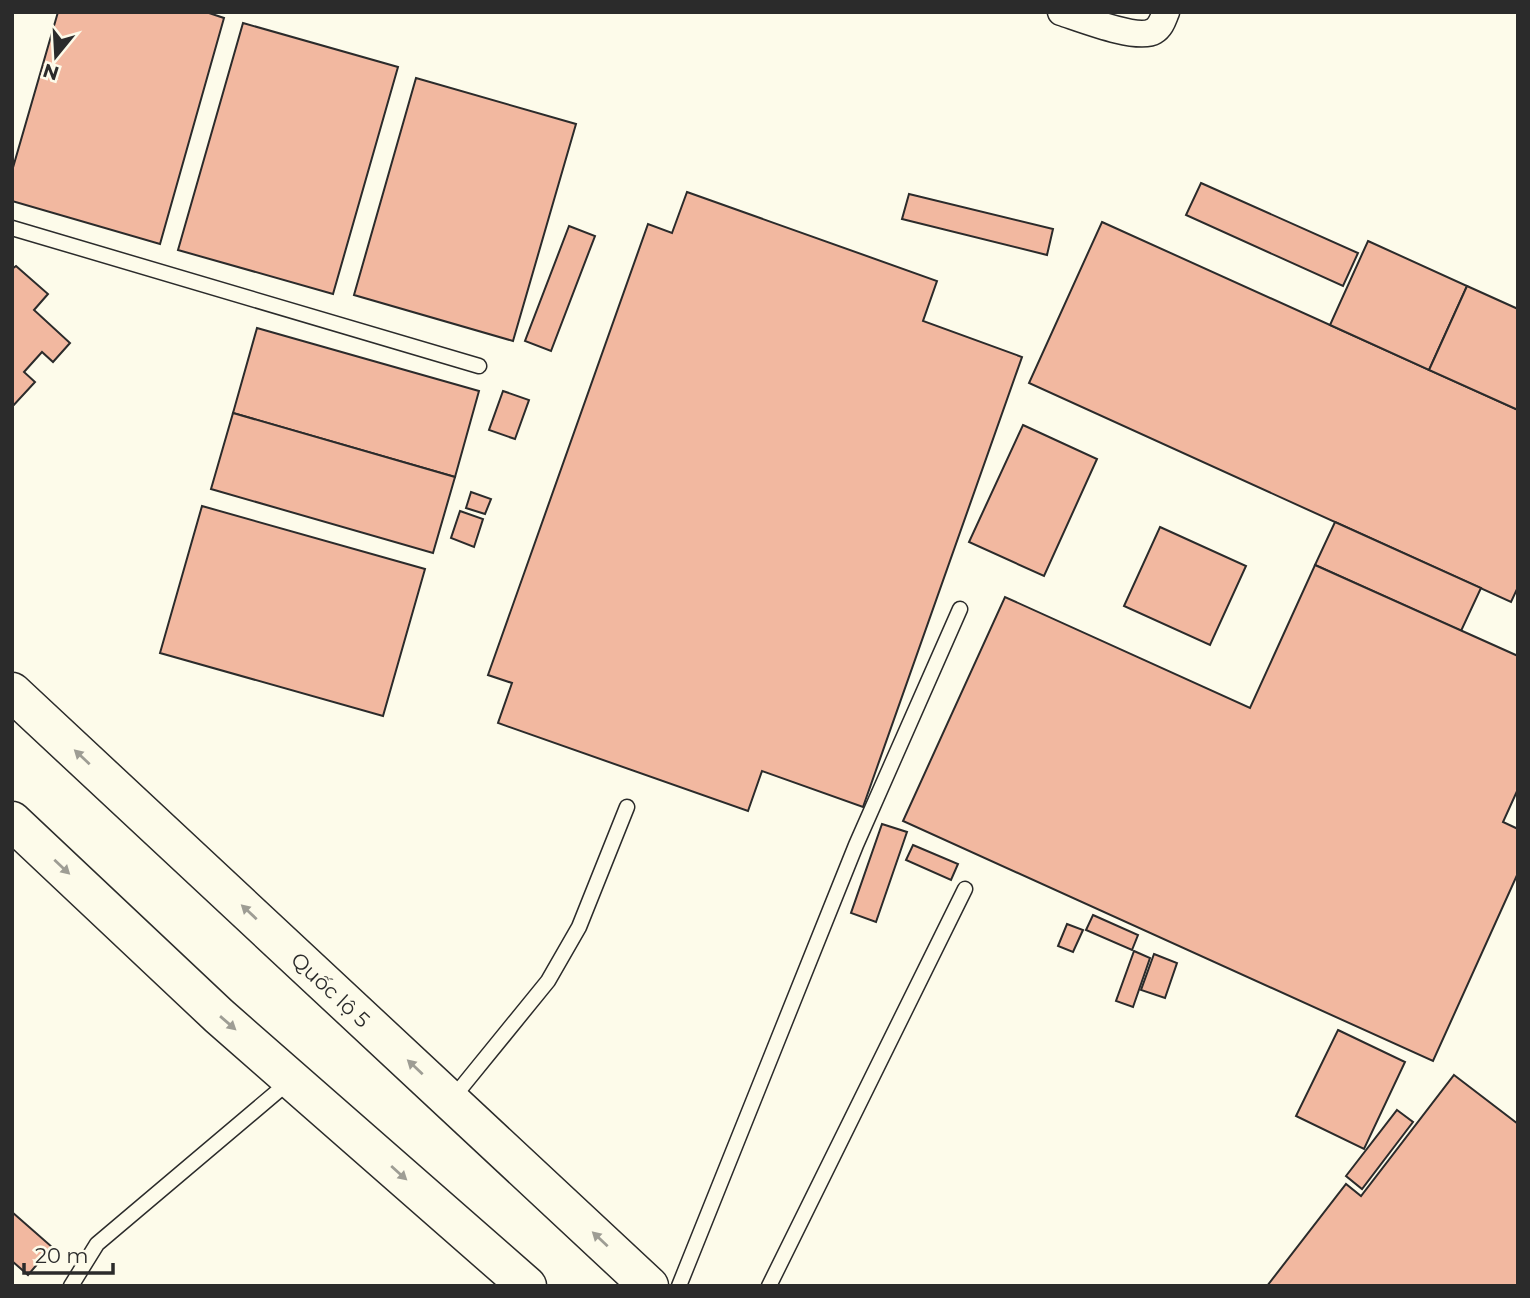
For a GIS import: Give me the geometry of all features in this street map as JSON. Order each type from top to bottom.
[{"type":"highway","name":"Quốc lộ 5","points":[[12,692],[649,1286]]},
{"type":"highway","points":[[12,821],[219,1016],[527,1286]]},
{"type":"street","points":[[1061,12],[1128,32],[1145,34],[1154,31],[1162,23],[1166,12]]},
{"type":"lane","points":[[12,228],[479,366]]},
{"type":"lane","points":[[679,1286],[856,845],[960,609]]},
{"type":"lane","points":[[451,1100],[548,981],[579,927],[627,807]]},
{"type":"lane","points":[[769,1286],[965,889]]},
{"type":"lane","points":[[71,1286],[97,1244],[293,1079]]},
{"type":"building","points":[[58,12],[206,12],[224,18],[160,244],[12,201],[12,171]]},
{"type":"building","points":[[243,23],[398,67],[333,294],[178,250]]},
{"type":"building","points":[[416,78],[576,124],[513,341],[354,295]]},
{"type":"building","points":[[1201,183],[1358,253],[1343,286],[1186,215]]},
{"type":"building","points":[[687,192],[937,281],[923,321],[1022,357],[863,807],[762,771],[748,811],[498,723],[512,683],[488,675],[648,224],[672,233]]},
{"type":"building","points":[[909,194],[1053,229],[1047,255],[902,219]]},
{"type":"building","points":[[1102,222],[1518,410],[1518,587],[1511,602],[1029,383]]},
{"type":"building","points":[[569,226],[595,236],[551,351],[525,341]]},
{"type":"building","points":[[1368,241],[1467,286],[1429,370],[1330,325]]},
{"type":"building","points":[[16,266],[48,294],[34,310],[70,343],[53,362],[42,352],[24,372],[35,382],[12,407],[12,269]]},
{"type":"building","points":[[1467,286],[1518,309],[1518,410],[1429,370]]},
{"type":"building","points":[[257,328],[479,391],[455,477],[233,413]]},
{"type":"building","points":[[503,391],[529,400],[515,439],[489,430]]},
{"type":"building","points":[[233,413],[455,477],[433,553],[211,489]]},
{"type":"building","points":[[1023,425],[1097,459],[1044,576],[969,542]]},
{"type":"building","points":[[471,492],[491,499],[485,514],[466,508]]},
{"type":"building","points":[[202,506],[425,569],[383,716],[160,653]]},
{"type":"building","points":[[460,511],[483,519],[474,547],[451,538]]},
{"type":"building","points":[[1335,522],[1481,588],[1461,631],[1315,565]]},
{"type":"building","points":[[1160,527],[1246,566],[1210,645],[1124,606]]},
{"type":"building","points":[[1315,565],[1518,656],[1518,789],[1503,822],[1518,829],[1518,873],[1433,1061],[903,821],[1005,597],[1250,708]]},
{"type":"building","points":[[882,824],[907,832],[876,922],[851,913]]},
{"type":"building","points":[[913,845],[958,864],[951,880],[906,860]]},
{"type":"building","points":[[1093,915],[1138,935],[1132,950],[1086,930]]},
{"type":"building","points":[[1067,924],[1083,930],[1073,952],[1058,946]]},
{"type":"building","points":[[1134,951],[1150,958],[1133,1007],[1116,1001]]},
{"type":"building","points":[[1154,954],[1177,963],[1165,998],[1141,990]]},
{"type":"building","points":[[1338,1030],[1405,1062],[1364,1149],[1296,1116]]},
{"type":"building","points":[[1454,1075],[1518,1124],[1518,1286],[1267,1286],[1346,1184],[1361,1196]]},
{"type":"building","points":[[1397,1110],[1413,1122],[1362,1189],[1346,1176]]},
{"type":"building","points":[[12,1212],[52,1247],[28,1275],[12,1261]]}]
